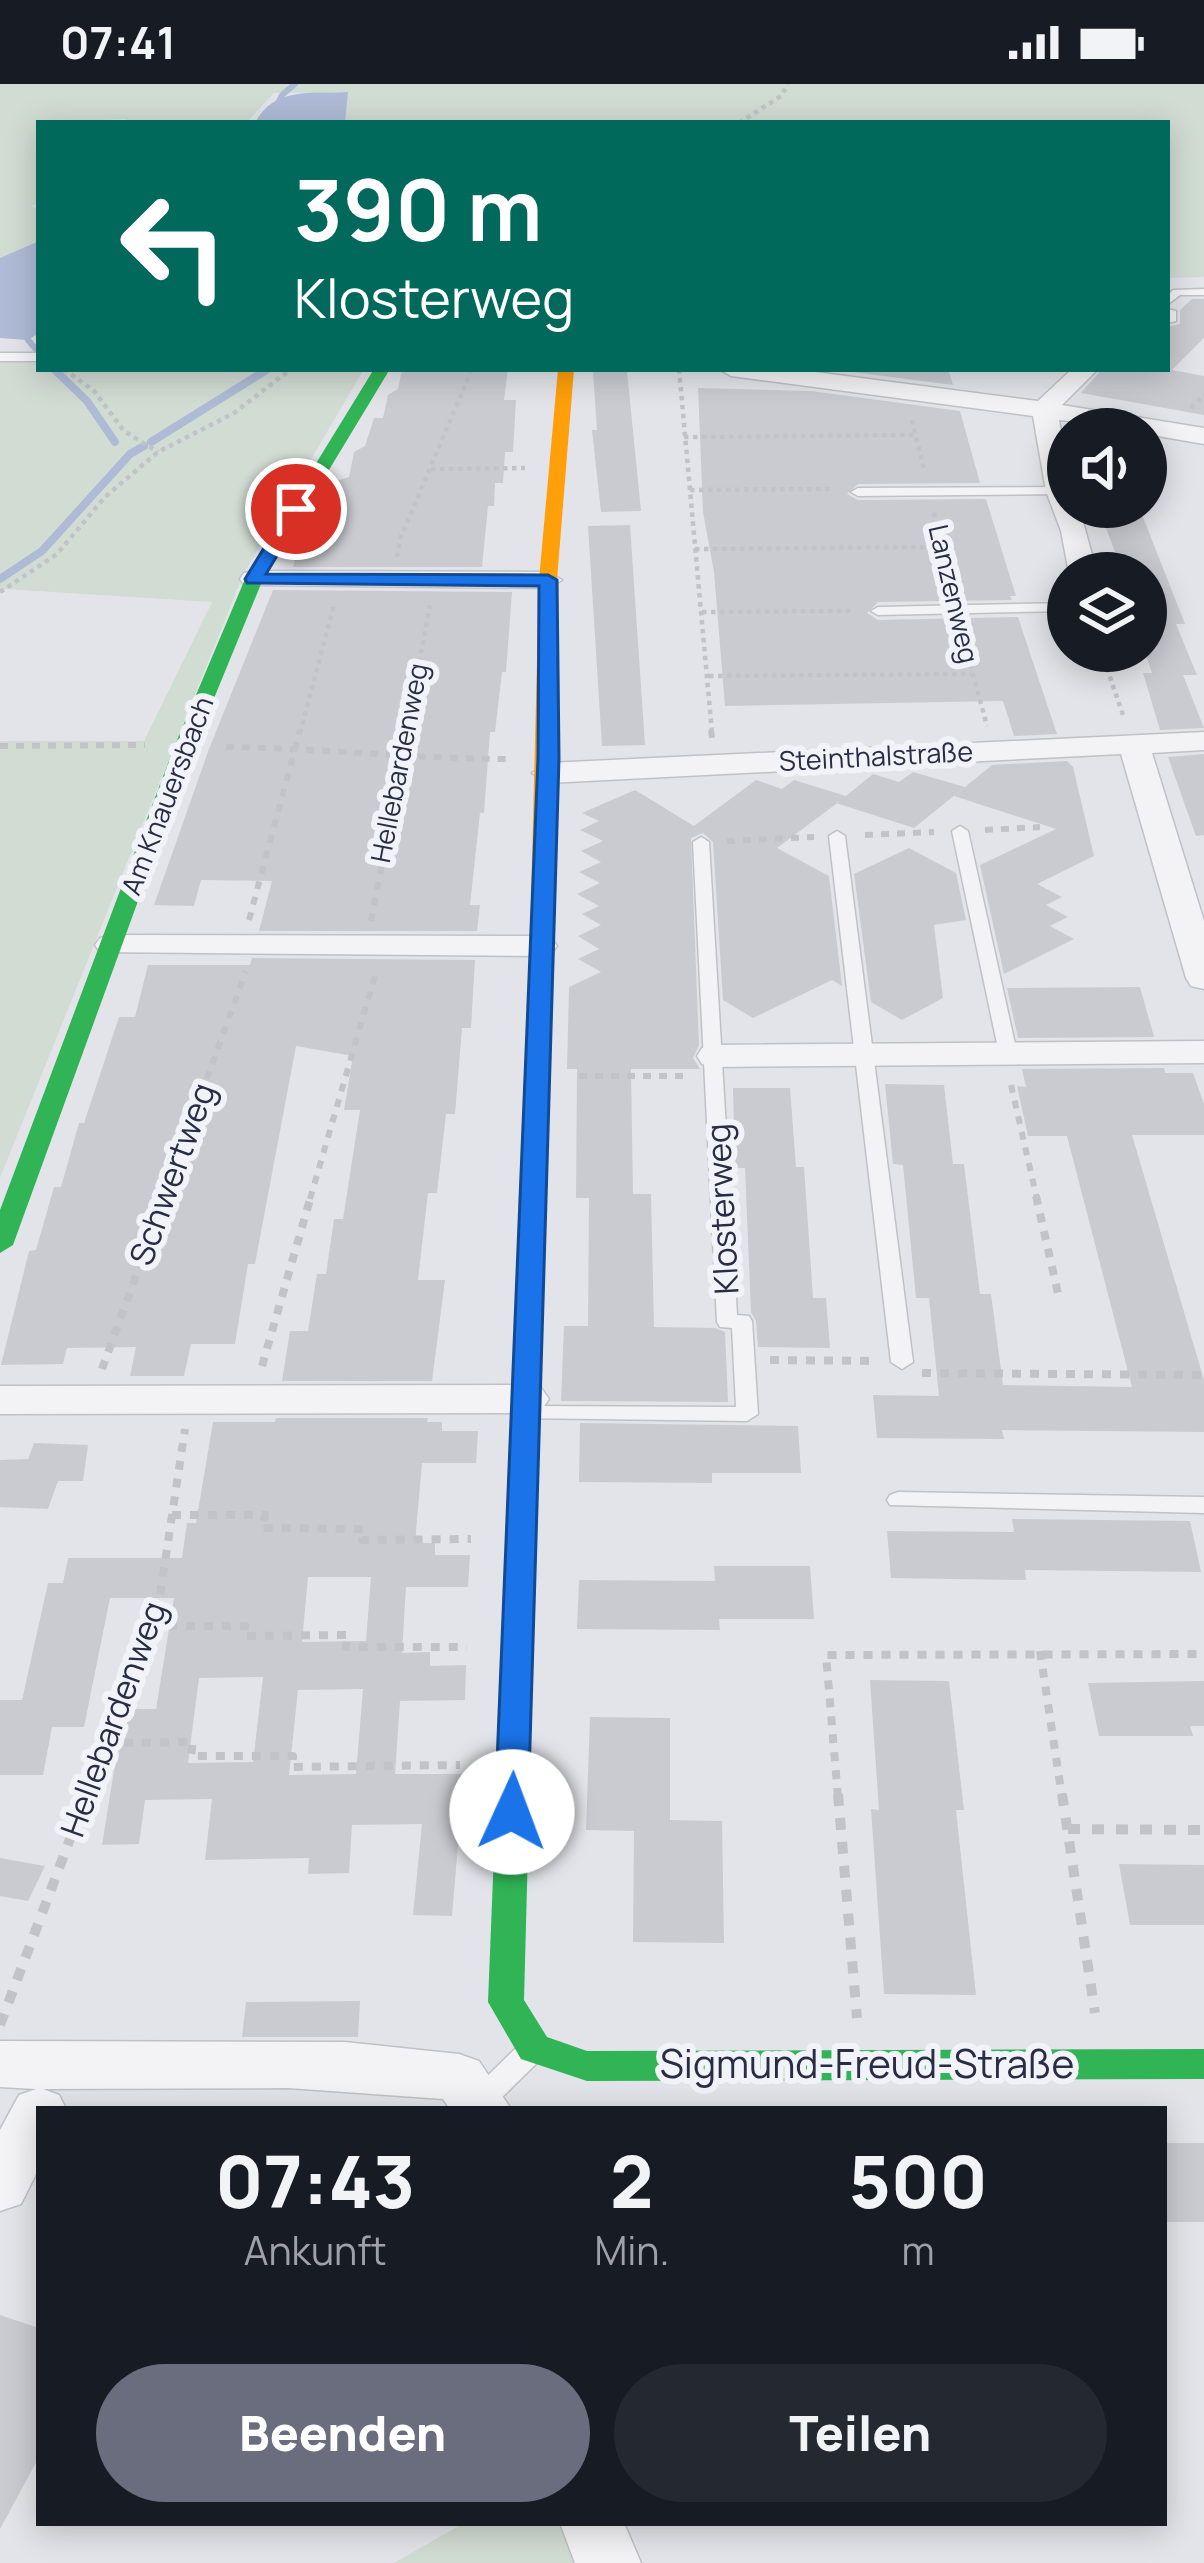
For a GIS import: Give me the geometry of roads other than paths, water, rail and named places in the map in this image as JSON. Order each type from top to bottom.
[{"type":"street","name":"Am Knauersbach","points":[[0,1245],[184,747],[254,579],[380,372]]},
{"type":"street","points":[[533,2048],[506,2002],[548,765],[548,580],[566,372]]},
{"type":"street","points":[[757,372],[1044,409],[1204,436]]},
{"type":"street","points":[[1044,409],[1083,372]]},
{"type":"street","points":[[1044,409],[1047,425]]},
{"type":"street","points":[[254,579],[548,580]]},
{"type":"street","name":"Steinthalstraße","points":[[548,765],[713,764],[1204,741]]},
{"type":"street","points":[[1134,745],[1204,977]]},
{"type":"street","points":[[112,945],[540,946]]},
{"type":"street","points":[[716,1066],[867,1056],[1204,1052]]},
{"type":"street","name":"Klosterweg","points":[[0,1400],[526,1406]]},
{"type":"street","name":"Sigmund-Freud-Straße","points":[[533,2048],[587,2066],[1204,2063]]},
{"type":"street","points":[[0,2064],[47,2097],[398,2067],[474,2096]]},
{"type":"street","points":[[0,2186],[36,2118]]},
{"type":"street","points":[[593,2526],[608,2563]]},
{"type":"lane","points":[[1170,299],[1178,292],[1204,292]]},
{"type":"lane","points":[[0,357],[36,357]]},
{"type":"lane","points":[[858,492],[1047,491]]},
{"type":"lane","points":[[878,611],[1047,608]]},
{"type":"lane","points":[[960,831],[1008,1054]]},
{"type":"lane","points":[[837,836],[902,1362]]},
{"type":"lane","points":[[701,842],[716,1066]]},
{"type":"lane","name":"Klosterweg","points":[[526,1406],[747,1414],[742,1321],[727,1322],[716,1066]]},
{"type":"lane","points":[[898,1500],[1204,1504]]},
{"type":"lane","points":[[474,2096],[533,2048]]},
{"type":"water","points":[[348,92],[345,120],[257,120],[283,97]]},
{"type":"water","points":[[36,242],[36,335],[28,340],[0,338],[0,258]]},
{"type":"waterway","points":[[270,120],[282,95],[295,84]]},
{"type":"waterway","points":[[28,340],[36,349]]},
{"type":"waterway","points":[[57,372],[87,401],[115,442]]},
{"type":"waterway","points":[[151,442],[263,372]]},
{"type":"waterway","points":[[0,579],[42,551],[130,454],[144,446]]}]
